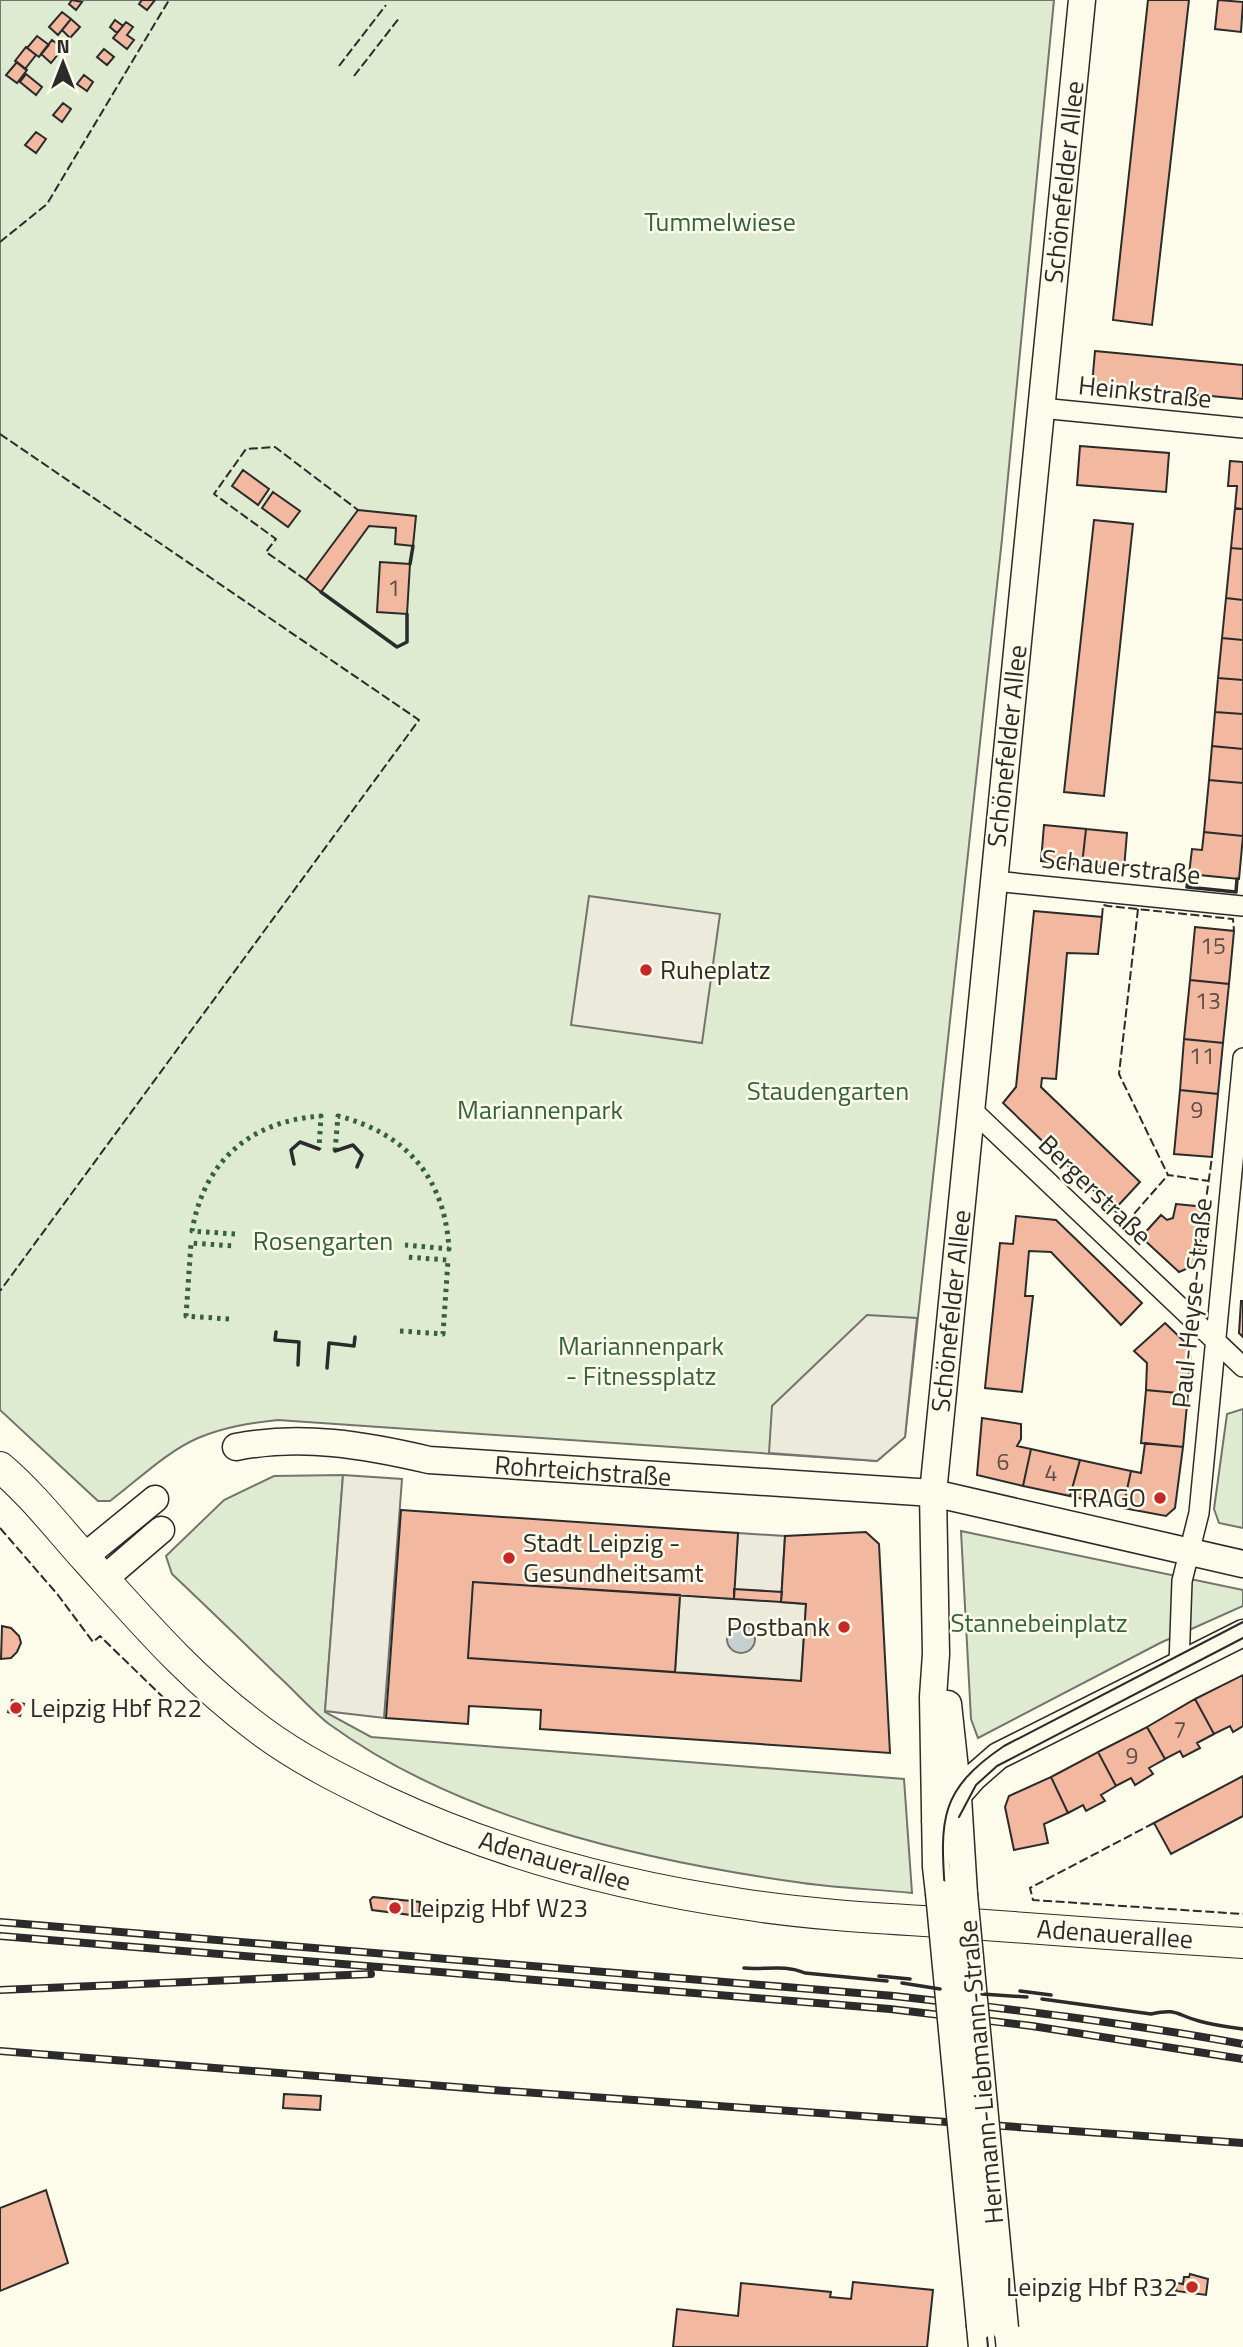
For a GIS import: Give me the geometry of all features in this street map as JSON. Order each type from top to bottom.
[{"type":"main road","name":"Schönefelder Allee","points":[[933,1493],[1082,0]]},
{"type":"main road","name":"Rohrteichstraße","points":[[236,1447],[260,1442],[306,1440],[367,1446],[429,1460],[933,1493]]},
{"type":"main road","name":"Adenauerallee","points":[[0,1467],[39,1506],[157,1640],[195,1678],[264,1733],[330,1774],[446,1828],[550,1864],[656,1889],[743,1905],[794,1911],[1243,1943]]},
{"type":"main road","points":[[958,1797],[945,1769],[933,1696],[936,1654],[933,1493],[1243,1564]]},
{"type":"main road","points":[[84,1557],[155,1499]]},
{"type":"main road","points":[[104,1579],[161,1530]]},
{"type":"main road","points":[[935,1821],[985,1766],[998,1756],[1243,1633]]},
{"type":"main road","points":[[945,1769],[985,1766]]},
{"type":"main road","points":[[935,1821],[945,1769]]},
{"type":"main road","name":"Hermann-Liebmann-Straße","points":[[952,1894],[958,1797]]},
{"type":"main road","name":"Hermann-Liebmann-Straße","points":[[935,1821],[952,1894],[993,2337]]},
{"type":"street","name":"Heinkstraße","points":[[1041,408],[1243,428]]},
{"type":"street","name":"Schauerstraße","points":[[994,881],[1243,906]]},
{"type":"street","name":"Paul-Heyse-Straße","points":[[1191,1552],[1199,1513],[1243,1058]]},
{"type":"street","name":"Bergerstraße","points":[[971,1109],[1243,1367]]},
{"type":"street","points":[[1179,1664],[1182,1581],[1191,1552]]},
{"type":"green space","name":"Mariannenpark","points":[[0,0],[1054,0],[1002,539],[905,1437],[877,1461],[278,1420],[237,1426],[198,1438],[163,1459],[110,1501],[98,1501],[0,1410]]},
{"type":"green space","points":[[1243,1409],[1243,1528],[1219,1523],[1214,1509],[1227,1414]]},
{"type":"green space","points":[[343,1475],[325,1712],[371,1737],[904,1779],[912,1893],[810,1884],[736,1873],[614,1847],[552,1830],[492,1810],[434,1785],[380,1757],[329,1724],[172,1574],[166,1556],[224,1500],[274,1476]]},
{"type":"green space","name":"Stannebeinplatz","points":[[961,1531],[1243,1590],[1243,1606],[1160,1643],[978,1738],[971,1719]]},
{"type":"shaded area","name":"Ruheplatz","points":[[589,896],[720,914],[702,1043],[571,1025]]},
{"type":"shaded area","points":[[867,1315],[917,1318],[905,1437],[877,1461],[769,1453],[772,1406]]},
{"type":"shaded area","points":[[343,1475],[402,1479],[384,1718],[325,1711]]},
{"type":"shaded area","points":[[738,1533],[785,1536],[781,1602],[806,1604],[801,1681],[675,1672],[680,1595],[733,1599]]},
{"type":"shaded area","points":[[741,1625],[751,1629],[755,1639],[751,1649],[741,1653],[731,1649],[727,1639],[731,1629]]},
{"type":"building","points":[[72,0],[82,2],[76,10],[69,4]]},
{"type":"building","points":[[142,0],[155,0],[147,10],[139,4]]},
{"type":"building","points":[[1148,0],[1189,0],[1152,325],[1113,320]]},
{"type":"building","points":[[1218,0],[1243,2],[1241,32],[1215,29]]},
{"type":"building","points":[[62,12],[71,19],[58,35],[49,27]]},
{"type":"building","points":[[71,19],[80,27],[70,38],[62,30]]},
{"type":"building","points":[[115,20],[123,26],[117,33],[110,27]]},
{"type":"building","points":[[126,22],[133,27],[127,35],[134,40],[127,49],[113,38]]},
{"type":"building","points":[[37,36],[49,45],[39,57],[27,48]]},
{"type":"building","points":[[52,40],[63,48],[51,63],[41,54]]},
{"type":"building","points":[[26,47],[36,55],[25,69],[15,61]]},
{"type":"building","points":[[104,49],[114,57],[107,65],[97,57]]},
{"type":"building","points":[[17,62],[27,70],[17,83],[6,75]]},
{"type":"building","points":[[26,74],[42,87],[36,95],[20,82]]},
{"type":"building","points":[[84,75],[93,82],[87,91],[77,84]]},
{"type":"building","points":[[63,103],[71,109],[62,122],[53,115]]},
{"type":"building","points":[[36,132],[46,139],[36,153],[25,145]]},
{"type":"building","points":[[1095,351],[1243,365],[1243,399],[1092,385]]},
{"type":"building","points":[[1080,446],[1169,453],[1166,492],[1077,485]]},
{"type":"building","points":[[1230,461],[1243,462],[1243,509],[1235,508],[1237,486],[1228,486]]},
{"type":"building","points":[[243,470],[269,489],[258,505],[232,486]]},
{"type":"building","points":[[273,492],[300,511],[288,527],[262,508]]},
{"type":"building","points":[[1235,508],[1243,509],[1243,549],[1231,548]]},
{"type":"building","points":[[358,510],[416,516],[413,546],[395,544],[396,528],[369,526],[321,592],[306,580]]},
{"type":"building","points":[[1094,520],[1133,524],[1104,796],[1064,792]]},
{"type":"building","points":[[1231,548],[1243,549],[1243,600],[1226,598]]},
{"type":"building","points":[[380,562],[410,564],[407,614],[377,612]]},
{"type":"building","points":[[1226,598],[1243,600],[1243,640],[1222,638]]},
{"type":"building","points":[[1222,638],[1243,640],[1243,680],[1218,678]]},
{"type":"building","points":[[1218,678],[1243,680],[1243,714],[1215,712]]},
{"type":"building","points":[[1215,712],[1243,714],[1243,749],[1212,746]]},
{"type":"building","points":[[1212,746],[1243,749],[1243,783],[1209,780]]},
{"type":"building","points":[[1209,780],[1243,783],[1243,836],[1204,832]]},
{"type":"building","points":[[1044,825],[1086,829],[1082,865],[1041,861]]},
{"type":"building","points":[[1086,829],[1127,833],[1124,869],[1082,865]]},
{"type":"building","points":[[1204,832],[1243,836],[1239,879],[1189,874],[1192,849],[1202,850]]},
{"type":"building","points":[[1034,911],[1102,917],[1098,954],[1067,953],[1056,1079],[1042,1078],[1041,1087],[1140,1182],[1114,1210],[1003,1103],[1016,1087]]},
{"type":"building","points":[[1195,927],[1234,931],[1229,984],[1190,980]]},
{"type":"building","points":[[1190,980],[1229,984],[1223,1043],[1184,1039]]},
{"type":"building","points":[[1184,1039],[1223,1043],[1218,1094],[1180,1090]]},
{"type":"building","points":[[1180,1090],[1218,1094],[1212,1157],[1174,1154]]},
{"type":"building","points":[[1176,1204],[1205,1207],[1198,1264],[1179,1272],[1141,1237],[1161,1215],[1167,1220],[1173,1218]]},
{"type":"building","points":[[1016,1216],[1056,1220],[1142,1303],[1121,1325],[1051,1252],[1029,1251],[1025,1296],[1033,1296],[1022,1392],[985,1388],[1000,1243],[1013,1244]]},
{"type":"building","points":[[1243,1301],[1243,1337],[1239,1333]]},
{"type":"building","points":[[1165,1323],[1191,1348],[1188,1394],[1146,1390],[1147,1363],[1134,1351]]},
{"type":"building","points":[[1146,1390],[1188,1394],[1183,1447],[1141,1443]]},
{"type":"building","points":[[982,1418],[1021,1424],[1021,1439],[1017,1446],[1031,1449],[1023,1486],[977,1475]]},
{"type":"building","points":[[1145,1443],[1183,1447],[1175,1508],[1166,1516],[1123,1508],[1131,1471],[1141,1473]]},
{"type":"building","points":[[1031,1449],[1080,1460],[1070,1496],[1023,1486]]},
{"type":"building","points":[[1080,1460],[1131,1471],[1123,1508],[1070,1496]]},
{"type":"building","name":"Postbank","points":[[401,1510],[738,1533],[734,1599],[473,1582],[468,1658],[801,1681],[806,1604],[781,1602],[785,1536],[866,1532],[879,1544],[890,1753],[540,1729],[541,1710],[469,1706],[468,1724],[386,1718]]},
{"type":"building","points":[[473,1582],[680,1595],[675,1672],[468,1658]]},
{"type":"building","points":[[734,1589],[782,1592],[781,1602],[734,1599]]},
{"type":"building","points":[[2,1626],[11,1628],[19,1636],[21,1643],[11,1658],[1,1659]]},
{"type":"building","points":[[1243,1675],[1243,1726],[1233,1732],[1230,1726],[1214,1734],[1195,1699]]},
{"type":"building","points":[[1195,1699],[1214,1734],[1197,1743],[1200,1748],[1183,1757],[1180,1751],[1165,1759],[1147,1727]]},
{"type":"building","name":"Leipzig Hbf R22","points":[[12,1700],[24,1704],[20,1716],[8,1712]]},
{"type":"building","points":[[1147,1727],[1165,1759],[1149,1768],[1153,1774],[1135,1785],[1131,1778],[1116,1786],[1098,1752]]},
{"type":"building","points":[[1098,1752],[1116,1786],[1101,1795],[1105,1801],[1086,1811],[1083,1805],[1068,1813],[1051,1777]]},
{"type":"building","points":[[1243,1776],[1243,1816],[1171,1854],[1154,1823]]},
{"type":"building","points":[[1051,1777],[1068,1813],[1044,1824],[1048,1843],[1014,1850],[1005,1807],[1009,1796]]},
{"type":"building","name":"Leipzig Hbf W23","points":[[373,1897],[420,1902],[419,1916],[372,1910],[370,1900]]},
{"type":"building","points":[[284,2094],[321,2096],[320,2110],[283,2108]]},
{"type":"building","points":[[46,2190],[68,2263],[0,2291],[0,2208]]},
{"type":"building","name":"Leipzig Hbf R32","points":[[1190,2274],[1208,2279],[1206,2295],[1176,2291],[1177,2283],[1183,2284],[1184,2277],[1189,2277]]},
{"type":"building","points":[[853,2282],[933,2290],[927,2347],[673,2347],[677,2309],[738,2316],[741,2283],[831,2292],[830,2297],[851,2299]]},
{"type":"tram line","points":[[988,2347],[945,1893],[943,1845],[948,1808],[955,1792],[967,1777],[1004,1746],[1243,1622]]},
{"type":"tram line","points":[[959,1817],[976,1785],[997,1766],[1243,1638]]},
{"type":"railway","points":[[0,1922],[894,1996],[1069,2017],[1243,2044]]},
{"type":"railway","points":[[0,1936],[890,2009],[1032,2026],[1243,2059]]},
{"type":"railway","points":[[0,1990],[371,1974]]},
{"type":"railway","points":[[0,2051],[493,2090],[1243,2143]]},
{"type":"hedge","points":[[235,1234],[192,1231],[207,1184],[219,1165],[234,1149],[273,1126],[321,1116],[319,1149]]},
{"type":"hedge","points":[[335,1151],[338,1116],[383,1134],[418,1162],[440,1201],[449,1249],[405,1245]]},
{"type":"hedge","points":[[229,1319],[186,1316],[191,1243],[234,1246]]},
{"type":"hedge","points":[[400,1331],[443,1334],[448,1260],[405,1257]]},
{"type":"fence","points":[[0,242],[47,204],[169,0]]},
{"type":"fence","points":[[339,66],[386,5]]},
{"type":"fence","points":[[354,76],[400,17]]},
{"type":"fence","points":[[0,434],[419,720],[0,1291]]},
{"type":"fence","points":[[306,580],[266,552],[276,539],[214,494],[246,449],[275,447],[358,510]]},
{"type":"fence","points":[[1102,917],[1103,905],[1233,919],[1234,931]]},
{"type":"fence","points":[[1138,909],[1119,1074],[1168,1175],[1209,1181]]},
{"type":"fence","points":[[1205,1207],[1212,1157]]},
{"type":"fence","points":[[1126,1223],[1168,1175]]},
{"type":"fence","points":[[1114,1210],[1141,1237]]},
{"type":"fence","points":[[0,1528],[58,1595],[93,1642],[100,1636],[172,1706]]},
{"type":"fence","points":[[1154,1823],[1030,1888],[1033,1900],[1243,1914]]},
{"type":"wall","points":[[410,564],[413,546]]},
{"type":"wall","points":[[321,592],[397,647],[407,642],[407,614]]},
{"type":"wall","points":[[1189,874],[1187,887],[1236,892],[1237,879]]},
{"type":"wall","points":[[294,1164],[291,1150],[300,1142],[319,1149]]},
{"type":"wall","points":[[335,1151],[353,1145],[362,1155],[357,1167]]},
{"type":"wall","points":[[276,1332],[275,1340],[299,1342],[298,1365]]},
{"type":"wall","points":[[327,1368],[329,1343],[354,1346],[355,1337]]},
{"type":"wall","points":[[744,1968],[782,1968],[805,1973],[887,1981]]},
{"type":"wall","points":[[879,1976],[910,1979]]},
{"type":"wall","points":[[902,1983],[940,1989]]},
{"type":"wall","points":[[1020,1991],[1051,1995]]},
{"type":"wall","points":[[982,1994],[1027,1997]]},
{"type":"wall","points":[[1042,1999],[1151,2014],[1172,2012],[1204,2022],[1243,2029]]},
{"type":"place","name":"Ruheplatz","points":[[646,970]]},
{"type":"place","name":"TRAGO","points":[[1160,1498]]},
{"type":"place","name":"Stadt Leipzig - Gesundheitsamt","points":[[509,1558]]},
{"type":"place","name":"Postbank","points":[[844,1627]]},
{"type":"place","name":"Leipzig Hbf R22","points":[[16,1708]]},
{"type":"place","name":"Leipzig Hbf W23","points":[[395,1908]]},
{"type":"place","name":"Leipzig Hbf R32","points":[[1192,2287]]},
{"type":"park label","name":"Tummelwiese","points":[[720,222]]},
{"type":"park label","name":"Staudengarten","points":[[828,1091]]},
{"type":"park label","name":"Rosengarten","points":[[323,1241]]},
{"type":"park label","name":"Mariannenpark - Fitnessplatz","points":[[641,1361]]}]
